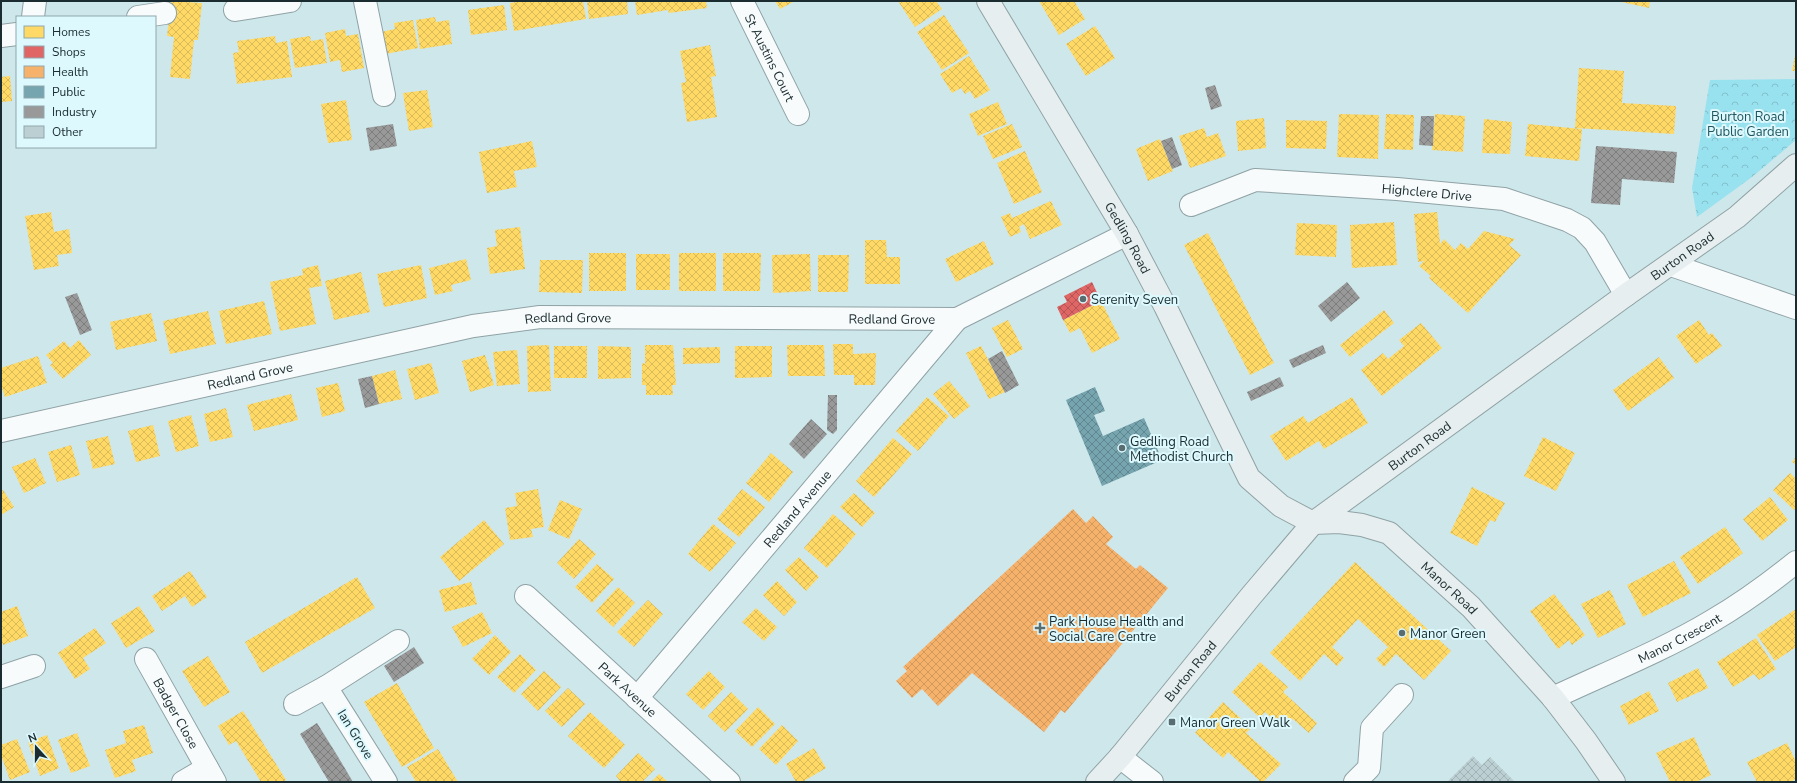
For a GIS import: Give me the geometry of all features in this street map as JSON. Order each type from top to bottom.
[{"type":"street","points":[[33,16],[35,1]]},
{"type":"street","points":[[235,10],[290,1]]},
{"type":"street","points":[[365,1],[384,95]]},
{"type":"street","name":"St Austins Court","points":[[742,1],[798,114]]},
{"type":"street","name":"Gedling Road","points":[[988,1],[1127,234],[1165,306],[1249,478],[1281,506],[1313,523]]},
{"type":"street","points":[[145,16],[165,13]]},
{"type":"street","points":[[1,36],[16,34]]},
{"type":"street","name":"Burton Road","points":[[1097,782],[1120,757],[1251,596],[1313,523],[1626,295],[1671,265],[1737,217],[1796,165]]},
{"type":"street","name":"Highclere Drive","points":[[1190,205],[1255,180],[1397,189],[1504,199],[1567,220],[1582,228],[1595,242],[1626,295]]},
{"type":"street","name":"Redland Grove","points":[[1,431],[473,326],[540,317],[957,319],[1127,234]]},
{"type":"street","points":[[1671,265],[1796,308]]},
{"type":"street","name":"Redland Avenue","points":[[637,698],[957,319]]},
{"type":"street","name":"Manor Road","points":[[1313,523],[1339,522],[1362,524],[1389,533],[1471,607],[1553,698],[1586,741],[1614,782]]},
{"type":"street","name":"Manor Crescent","points":[[1553,698],[1655,650],[1712,621],[1776,578],[1796,562]]},
{"type":"street","name":"Park Avenue","points":[[526,596],[729,782]]},
{"type":"street","points":[[296,704],[326,687],[398,641]]},
{"type":"street","name":"Badger Close","points":[[146,659],[211,775],[183,782]]},
{"type":"street","points":[[1,677],[34,666]]},
{"type":"street","name":"Ian Grove","points":[[326,687],[386,782]]},
{"type":"street","points":[[1355,782],[1369,768],[1372,728],[1402,695]]},
{"type":"street","points":[[1120,757],[1152,782]]},
{"type":"green space","name":"Burton Road Public Garden","points":[[1796,79],[1796,140],[1752,177],[1697,217],[1692,188],[1710,80]]},
{"type":"building: Homes","points":[[171,1],[202,3],[198,40],[194,40],[190,79],[170,77],[174,37],[167,36]]},
{"type":"building: Homes","points":[[523,1],[583,1],[586,19],[514,31],[510,3]]},
{"type":"building: Homes","points":[[587,1],[627,1],[628,14],[589,19]]},
{"type":"building: Homes","points":[[635,1],[706,1],[707,8],[669,13],[668,10],[637,15]]},
{"type":"building: Homes","points":[[775,1],[795,1],[780,9]]},
{"type":"building: Homes","points":[[898,1],[936,1],[942,9],[915,27]]},
{"type":"building: Homes","points":[[1039,1],[1074,1],[1085,19],[1059,35]]},
{"type":"building: Homes","points":[[1617,1],[1650,1],[1649,8]]},
{"type":"building: Homes","points":[[504,5],[507,30],[471,35],[468,10]]},
{"type":"building: Homes","points":[[944,15],[969,53],[942,70],[917,32]]},
{"type":"building: Homes","points":[[435,17],[436,22],[449,20],[452,44],[420,49],[416,20]]},
{"type":"building: Homes","points":[[413,20],[418,48],[385,54],[381,32],[395,29],[394,23]]},
{"type":"building: Homes","points":[[1095,26],[1115,58],[1086,76],[1066,44]]},
{"type":"building: Homes","points":[[345,29],[346,36],[358,34],[364,68],[342,72],[340,60],[330,62],[325,33]]},
{"type":"building: Homes","points":[[275,36],[276,43],[287,41],[292,77],[237,84],[233,53],[239,52],[237,41]]},
{"type":"building: Homes","points":[[310,36],[311,41],[323,39],[327,63],[295,68],[290,39]]},
{"type":"building: Homes","points":[[710,45],[716,76],[711,77],[717,117],[687,122],[681,83],[686,82],[680,51]]},
{"type":"building: Homes","points":[[1795,55],[1796,71],[1792,71]]},
{"type":"building: Homes","points":[[969,56],[990,90],[975,99],[970,91],[965,94],[961,88],[952,93],[940,74]]},
{"type":"building: Homes","points":[[1579,68],[1624,71],[1622,103],[1676,106],[1674,134],[1575,128]]},
{"type":"building: Homes","points":[[10,76],[12,101],[1,102],[1,77]]},
{"type":"building: Homes","points":[[427,90],[433,127],[409,131],[403,93]]},
{"type":"building: Homes","points":[[346,100],[352,140],[328,143],[321,104]]},
{"type":"building: Homes","points":[[998,102],[1007,124],[978,136],[969,114]]},
{"type":"building: Homes","points":[[1339,114],[1379,115],[1378,159],[1337,157]]},
{"type":"building: Homes","points":[[1386,114],[1414,115],[1413,150],[1384,149]]},
{"type":"building: Homes","points":[[1435,114],[1465,116],[1463,152],[1432,150]]},
{"type":"building: Homes","points":[[1264,118],[1266,148],[1238,151],[1236,121]]},
{"type":"building: Homes","points":[[1484,119],[1512,122],[1510,154],[1482,153]]},
{"type":"building: Homes","points":[[1286,120],[1327,121],[1326,149],[1286,148]]},
{"type":"building: Homes","points":[[1012,124],[1022,147],[993,159],[983,136]]},
{"type":"building: Homes","points":[[1528,124],[1582,129],[1579,161],[1525,156]]},
{"type":"building: Homes","points":[[1204,128],[1207,137],[1218,133],[1226,156],[1190,168],[1179,136]]},
{"type":"building: Homes","points":[[1160,139],[1173,171],[1148,181],[1136,149]]},
{"type":"building: Homes","points":[[532,141],[537,167],[514,171],[517,187],[487,193],[479,152]]},
{"type":"building: Homes","points":[[1025,151],[1042,192],[1014,204],[997,163]]},
{"type":"building: Homes","points":[[1051,201],[1062,225],[1030,239],[1024,224],[1019,227],[1021,232],[1010,237],[1001,217],[1010,213],[1012,218]]},
{"type":"building: Homes","points":[[51,212],[54,232],[69,229],[72,253],[57,255],[59,266],[34,270],[25,216]]},
{"type":"building: Homes","points":[[1437,212],[1440,244],[1444,239],[1455,250],[1461,243],[1468,249],[1484,231],[1515,239],[1509,245],[1521,255],[1468,313],[1429,278],[1431,276],[1419,266],[1424,261],[1418,262],[1414,214]]},
{"type":"building: Homes","points":[[1394,222],[1397,265],[1352,268],[1350,225]]},
{"type":"building: Homes","points":[[1297,223],[1337,225],[1336,257],[1295,255]]},
{"type":"building: Homes","points":[[520,227],[525,269],[490,274],[487,248],[497,246],[495,230]]},
{"type":"building: Homes","points":[[1208,233],[1274,363],[1250,375],[1184,245]]},
{"type":"building: Homes","points":[[865,240],[886,240],[887,257],[900,257],[900,284],[865,284]]},
{"type":"building: Homes","points":[[984,241],[994,264],[956,282],[945,259]]},
{"type":"building: Homes","points":[[589,253],[626,253],[626,291],[589,291]]},
{"type":"building: Homes","points":[[679,253],[716,253],[716,291],[679,291]]},
{"type":"building: Homes","points":[[723,253],[761,253],[760,291],[723,291]]},
{"type":"building: Homes","points":[[636,254],[670,254],[670,290],[636,290]]},
{"type":"building: Homes","points":[[810,254],[811,291],[773,293],[772,255]]},
{"type":"building: Homes","points":[[818,255],[849,255],[848,292],[818,292]]},
{"type":"building: Homes","points":[[466,259],[471,280],[451,285],[453,291],[435,295],[429,268]]},
{"type":"building: Homes","points":[[540,260],[583,260],[582,293],[539,292]]},
{"type":"building: Homes","points":[[318,265],[322,286],[309,288],[316,324],[280,331],[270,282],[303,275],[302,269]]},
{"type":"building: Homes","points":[[421,265],[427,298],[384,307],[377,274]]},
{"type":"building: Homes","points":[[361,272],[370,312],[334,320],[325,281]]},
{"type":"building: Homes","points":[[264,301],[272,334],[226,344],[219,311]]},
{"type":"building: Homes","points":[[1101,301],[1120,339],[1092,353],[1080,328],[1070,333],[1063,320]]},
{"type":"building: Homes","points":[[1384,310],[1394,323],[1350,357],[1340,345]]},
{"type":"building: Homes","points":[[208,311],[216,344],[170,354],[163,321]]},
{"type":"building: Homes","points":[[151,313],[157,341],[116,350],[110,322]]},
{"type":"building: Homes","points":[[1008,320],[1023,349],[1007,357],[992,328]]},
{"type":"building: Homes","points":[[1699,320],[1709,335],[1712,333],[1722,346],[1696,364],[1676,336]]},
{"type":"building: Homes","points":[[1421,323],[1442,348],[1382,396],[1361,370],[1383,353],[1388,359],[1404,346],[1399,340]]},
{"type":"building: Homes","points":[[79,340],[91,355],[63,379],[50,365],[53,363],[46,355],[64,341],[70,348]]},
{"type":"building: Homes","points":[[833,344],[853,344],[853,354],[876,353],[875,385],[854,385],[854,375],[834,375]]},
{"type":"building: Homes","points":[[549,345],[551,391],[528,392],[527,346]]},
{"type":"building: Homes","points":[[645,345],[673,345],[676,385],[672,385],[673,395],[646,395],[646,385],[642,385],[642,363],[645,364]]},
{"type":"building: Homes","points":[[787,345],[824,345],[825,376],[788,376]]},
{"type":"building: Homes","points":[[554,346],[587,346],[587,378],[554,378]]},
{"type":"building: Homes","points":[[598,346],[631,347],[631,378],[598,379]]},
{"type":"building: Homes","points":[[735,346],[772,346],[772,377],[735,378]]},
{"type":"building: Homes","points":[[981,346],[1005,392],[989,399],[966,353]]},
{"type":"building: Homes","points":[[720,347],[720,363],[683,364],[683,348]]},
{"type":"building: Homes","points":[[517,350],[520,384],[497,386],[493,352]]},
{"type":"building: Homes","points":[[485,355],[494,385],[470,392],[462,361]]},
{"type":"building: Homes","points":[[38,356],[47,383],[5,397],[1,385],[1,368]]},
{"type":"building: Homes","points":[[1659,357],[1674,378],[1628,411],[1613,390]]},
{"type":"building: Homes","points":[[431,363],[439,393],[415,400],[407,369]]},
{"type":"building: Homes","points":[[395,370],[402,399],[379,404],[372,376]]},
{"type":"building: Homes","points":[[949,381],[970,406],[954,419],[933,394]]},
{"type":"building: Homes","points":[[338,383],[345,411],[322,417],[316,388]]},
{"type":"building: Homes","points":[[291,394],[298,420],[254,431],[247,405]]},
{"type":"building: Homes","points":[[927,397],[949,416],[918,451],[896,431]]},
{"type":"building: Homes","points":[[1352,397],[1368,423],[1324,449],[1319,441],[1286,461],[1270,436],[1303,416],[1308,423]]},
{"type":"building: Homes","points":[[226,408],[233,437],[210,442],[204,414]]},
{"type":"building: Homes","points":[[191,415],[199,446],[176,452],[168,421]]},
{"type":"building: Homes","points":[[153,425],[160,456],[136,462],[128,431]]},
{"type":"building: Homes","points":[[108,436],[115,464],[93,469],[86,441]]},
{"type":"building: Homes","points":[[1543,437],[1575,453],[1556,491],[1524,476]]},
{"type":"building: Homes","points":[[893,438],[912,454],[874,497],[856,481]]},
{"type":"building: Homes","points":[[71,445],[80,475],[57,482],[48,452]]},
{"type":"building: Homes","points":[[771,453],[793,472],[769,502],[746,483]]},
{"type":"building: Homes","points":[[1796,456],[1796,465],[1792,462]]},
{"type":"building: Homes","points":[[35,458],[46,483],[24,493],[12,467]]},
{"type":"building: Homes","points":[[1790,473],[1796,479],[1796,508],[1794,510],[1773,490]]},
{"type":"building: Homes","points":[[1472,487],[1505,503],[1495,522],[1490,520],[1477,546],[1450,533]]},
{"type":"building: Homes","points":[[538,489],[544,527],[531,529],[533,537],[510,540],[505,508],[517,506],[515,493]]},
{"type":"building: Homes","points":[[742,489],[765,507],[739,537],[717,519]]},
{"type":"building: Homes","points":[[3,490],[14,507],[1,515],[1,491]]},
{"type":"building: Homes","points":[[854,493],[875,513],[862,527],[840,507]]},
{"type":"building: Homes","points":[[1770,497],[1788,520],[1762,541],[1743,519]]},
{"type":"building: Homes","points":[[560,500],[582,509],[569,539],[548,530]]},
{"type":"building: Homes","points":[[833,514],[856,534],[827,568],[804,548]]},
{"type":"building: Homes","points":[[484,520],[504,544],[459,581],[440,557]]},
{"type":"building: Homes","points":[[713,524],[736,543],[710,572],[688,554]]},
{"type":"building: Homes","points":[[1725,527],[1743,553],[1698,584],[1680,557]]},
{"type":"building: Homes","points":[[579,539],[596,554],[574,579],[557,563]]},
{"type":"building: Homes","points":[[799,557],[819,577],[806,591],[785,570]]},
{"type":"building: Homes","points":[[1674,561],[1691,593],[1643,617],[1627,585]]},
{"type":"building: Homes","name":"Manor Green","points":[[1355,562],[1451,651],[1424,680],[1396,654],[1384,667],[1376,659],[1388,647],[1358,619],[1332,647],[1344,658],[1337,666],[1324,654],[1300,681],[1270,653]]},
{"type":"building: Homes","points":[[597,564],[614,579],[592,603],[575,587]]},
{"type":"building: Homes","points":[[190,571],[207,597],[192,607],[185,596],[162,611],[152,596]]},
{"type":"building: Homes","points":[[357,577],[375,608],[262,673],[245,642]]},
{"type":"building: Homes","points":[[777,581],[797,602],[784,616],[763,595]]},
{"type":"building: Homes","points":[[471,582],[477,604],[445,612],[439,590]]},
{"type":"building: Homes","points":[[618,587],[635,603],[613,627],[596,611]]},
{"type":"building: Homes","points":[[1610,590],[1626,624],[1598,638],[1581,604]]},
{"type":"building: Homes","points":[[1554,594],[1585,635],[1572,645],[1569,640],[1558,649],[1530,611]]},
{"type":"building: Homes","points":[[648,600],[663,614],[634,647],[617,632]]},
{"type":"building: Homes","points":[[17,606],[28,636],[3,645],[1,640],[1,612]]},
{"type":"building: Homes","points":[[139,606],[155,631],[126,648],[111,623]]},
{"type":"building: Homes","points":[[756,608],[777,627],[764,641],[742,622]]},
{"type":"building: Homes","points":[[1796,609],[1796,647],[1775,661],[1757,635]]},
{"type":"building: Homes","points":[[482,612],[492,633],[463,647],[452,627]]},
{"type":"building: Homes","points":[[95,628],[106,643],[83,658],[90,669],[75,679],[58,653]]},
{"type":"building: Homes","points":[[495,635],[511,652],[489,675],[472,659]]},
{"type":"building: Homes","points":[[1756,638],[1776,669],[1759,680],[1754,674],[1733,687],[1717,662]]},
{"type":"building: Homes","points":[[520,654],[536,670],[514,693],[497,677]]},
{"type":"building: Homes","points":[[208,656],[230,692],[204,707],[182,671]]},
{"type":"building: Homes","points":[[1260,662],[1288,687],[1283,692],[1317,723],[1309,733],[1293,719],[1284,729],[1265,712],[1260,718],[1232,692]]},
{"type":"building: Homes","points":[[1698,668],[1708,688],[1677,702],[1668,683]]},
{"type":"building: Homes","points":[[544,671],[561,687],[538,711],[521,694]]},
{"type":"building: Homes","points":[[709,671],[725,687],[703,710],[686,694]]},
{"type":"building: Homes","points":[[397,683],[434,748],[402,767],[364,702]]},
{"type":"building: Homes","points":[[568,688],[585,704],[562,727],[545,711]]},
{"type":"building: Homes","points":[[1649,691],[1659,711],[1629,725],[1620,706]]},
{"type":"building: Homes","points":[[731,692],[748,709],[725,732],[708,716]]},
{"type":"building: Homes","points":[[1223,702],[1251,728],[1246,733],[1281,764],[1263,782],[1261,782],[1228,752],[1223,758],[1195,733]]},
{"type":"building: Homes","points":[[758,707],[775,724],[752,747],[735,731]]},
{"type":"building: Homes","points":[[243,711],[286,780],[282,782],[261,782],[236,741],[229,745],[218,726]]},
{"type":"building: Homes","points":[[590,712],[625,745],[604,768],[568,736]]},
{"type":"building: Homes","points":[[144,725],[153,753],[132,760],[136,771],[115,778],[105,750],[126,743],[123,731]]},
{"type":"building: Homes","points":[[782,725],[798,741],[776,765],[759,749]]},
{"type":"building: Homes","points":[[77,733],[90,766],[71,773],[58,740]]},
{"type":"building: Homes","points":[[47,735],[59,768],[40,776],[28,742]]},
{"type":"building: Homes","points":[[1694,737],[1711,775],[1696,782],[1670,782],[1656,753]]},
{"type":"building: Homes","points":[[17,739],[30,772],[10,780],[1,755],[1,745]]},
{"type":"building: Homes","points":[[1787,743],[1796,762],[1796,779],[1790,782],[1757,782],[1747,762]]},
{"type":"building: Homes","points":[[814,748],[826,768],[802,782],[796,782],[786,764]]},
{"type":"building: Homes","points":[[438,749],[458,782],[416,782],[407,767]]},
{"type":"building: Homes","points":[[638,753],[655,769],[642,782],[621,782],[616,776]]},
{"type":"building: Homes","points":[[659,774],[668,782],[651,782]]},
{"type":"building: Shops","name":"Serenity Seven","points":[[1092,282],[1101,301],[1063,320],[1057,307],[1067,302],[1064,296]]},
{"type":"building: Health","name":"Park House Health and Social Care Centre","points":[[1073,509],[1086,523],[1093,516],[1113,537],[1106,544],[1136,569],[1140,565],[1168,588],[1065,713],[1061,710],[1044,732],[972,673],[938,706],[922,689],[912,698],[896,681],[907,671],[903,667]]},
{"type":"building: Public","name":"Gedling Road Methodist Church","points":[[1095,387],[1105,411],[1094,415],[1103,436],[1144,418],[1162,460],[1102,486],[1066,400]]},
{"type":"building: Industry","points":[[1215,85],[1222,106],[1211,110],[1205,88]]},
{"type":"building: Industry","points":[[1421,116],[1434,116],[1433,146],[1419,145]]},
{"type":"building: Industry","points":[[393,124],[397,146],[370,151],[366,128]]},
{"type":"building: Industry","points":[[1172,137],[1182,165],[1172,169],[1161,141]]},
{"type":"building: Industry","points":[[1596,146],[1677,152],[1674,183],[1622,179],[1620,205],[1591,203]]},
{"type":"building: Industry","points":[[1347,282],[1360,298],[1331,322],[1318,306]]},
{"type":"building: Industry","points":[[77,293],[92,330],[80,335],[65,297]]},
{"type":"building: Industry","points":[[1323,345],[1326,353],[1293,368],[1289,360]]},
{"type":"building: Industry","points":[[1002,351],[1019,385],[1005,393],[988,359]]},
{"type":"building: Industry","points":[[372,376],[379,404],[365,408],[358,379]]},
{"type":"building: Industry","points":[[1280,377],[1284,386],[1251,401],[1247,392]]},
{"type":"building: Industry","points":[[828,395],[837,395],[837,430],[833,434],[827,430]]},
{"type":"building: Industry","points":[[811,419],[827,434],[804,459],[789,444]]},
{"type":"building: Industry","points":[[414,647],[424,663],[394,682],[384,666]]},
{"type":"building: Industry","points":[[317,723],[353,782],[329,782],[300,734]]},
{"type":"building: Other","points":[[1473,756],[1482,765],[1490,757],[1515,782],[1447,782]]},
{"type":"place","name":"Serenity Seven","points":[[1083,299]]},
{"type":"place","name":"Gedling Road Methodist Church","points":[[1122,448]]},
{"type":"place","name":"Park House Health and Social Care Centre","points":[[1040,628]]},
{"type":"place","name":"Manor Green","points":[[1402,633]]},
{"type":"place","name":"Manor Green Walk","points":[[1172,722]]}]
